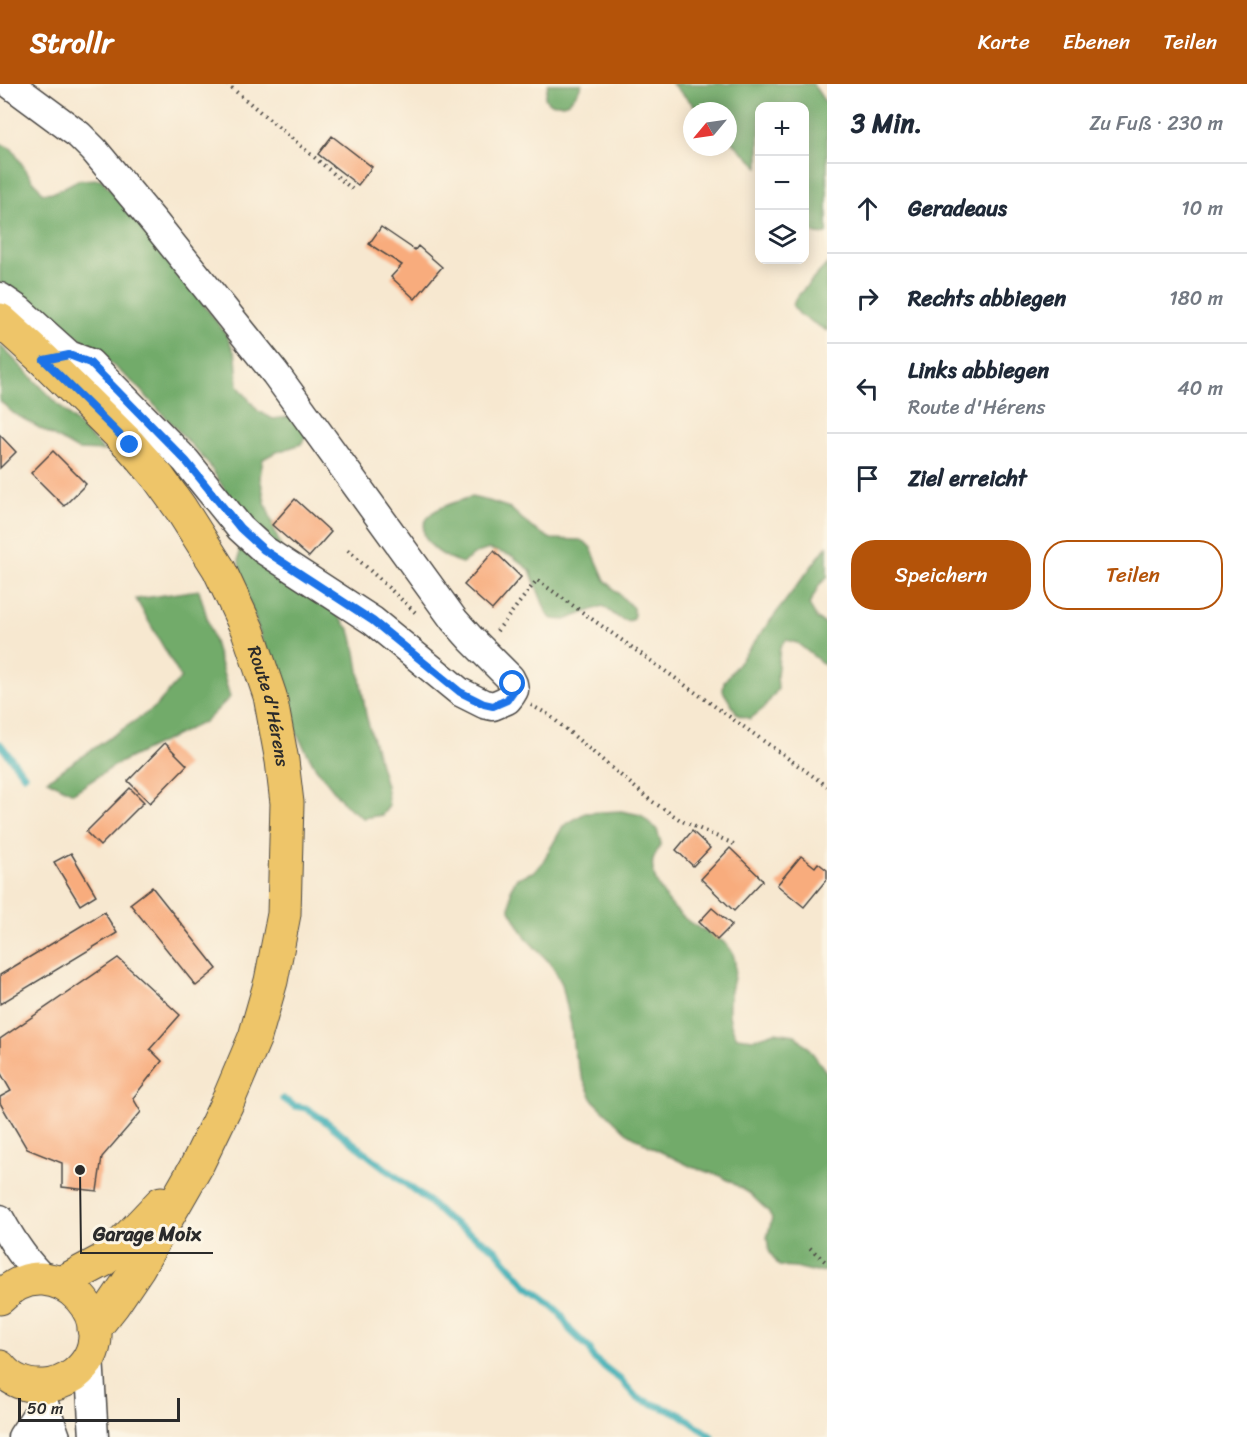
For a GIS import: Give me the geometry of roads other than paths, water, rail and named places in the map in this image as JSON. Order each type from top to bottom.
[{"type":"main road","name":"Route d'Hérens","points":[[10,329],[56,357],[158,477],[182,509],[219,569],[248,631],[270,696],[287,803],[284,914],[271,981],[255,1037],[227,1103],[196,1167],[138,1268],[113,1305],[79,1370],[66,1381],[50,1386],[18,1384]]},
{"type":"main road","name":"Route d'Hérens","points":[[0,1298],[7,1290],[21,1283],[31,1280],[53,1281],[102,1261],[119,1247],[196,1167]]},
{"type":"main road","points":[[53,1281],[74,1291],[84,1302],[91,1315],[92,1343]]},
{"type":"street","points":[[0,297],[19,310],[56,357],[90,363],[186,461],[240,528],[264,550],[373,621],[460,692],[493,706],[507,700],[511,695],[514,690],[510,678],[454,620],[275,372],[154,222],[79,135],[10,84]]},
{"type":"street","points":[[0,1219],[12,1242],[33,1269],[53,1281]]},
{"type":"street","points":[[92,1343],[94,1437]]},
{"type":"street","points":[[18,1384],[22,1437]]},
{"type":"street","points":[[18,1384],[56,1437]]},
{"type":"waterway","points":[[0,744],[24,775]]},
{"type":"waterway","points":[[283,1099],[295,1106],[306,1108],[328,1123],[427,1200],[446,1218],[495,1249],[528,1287],[560,1313],[570,1330],[590,1349],[593,1358],[621,1380],[637,1398],[680,1414],[712,1437]]},
{"type":"place","name":"Garage Moix","points":[[80,1170]]}]
